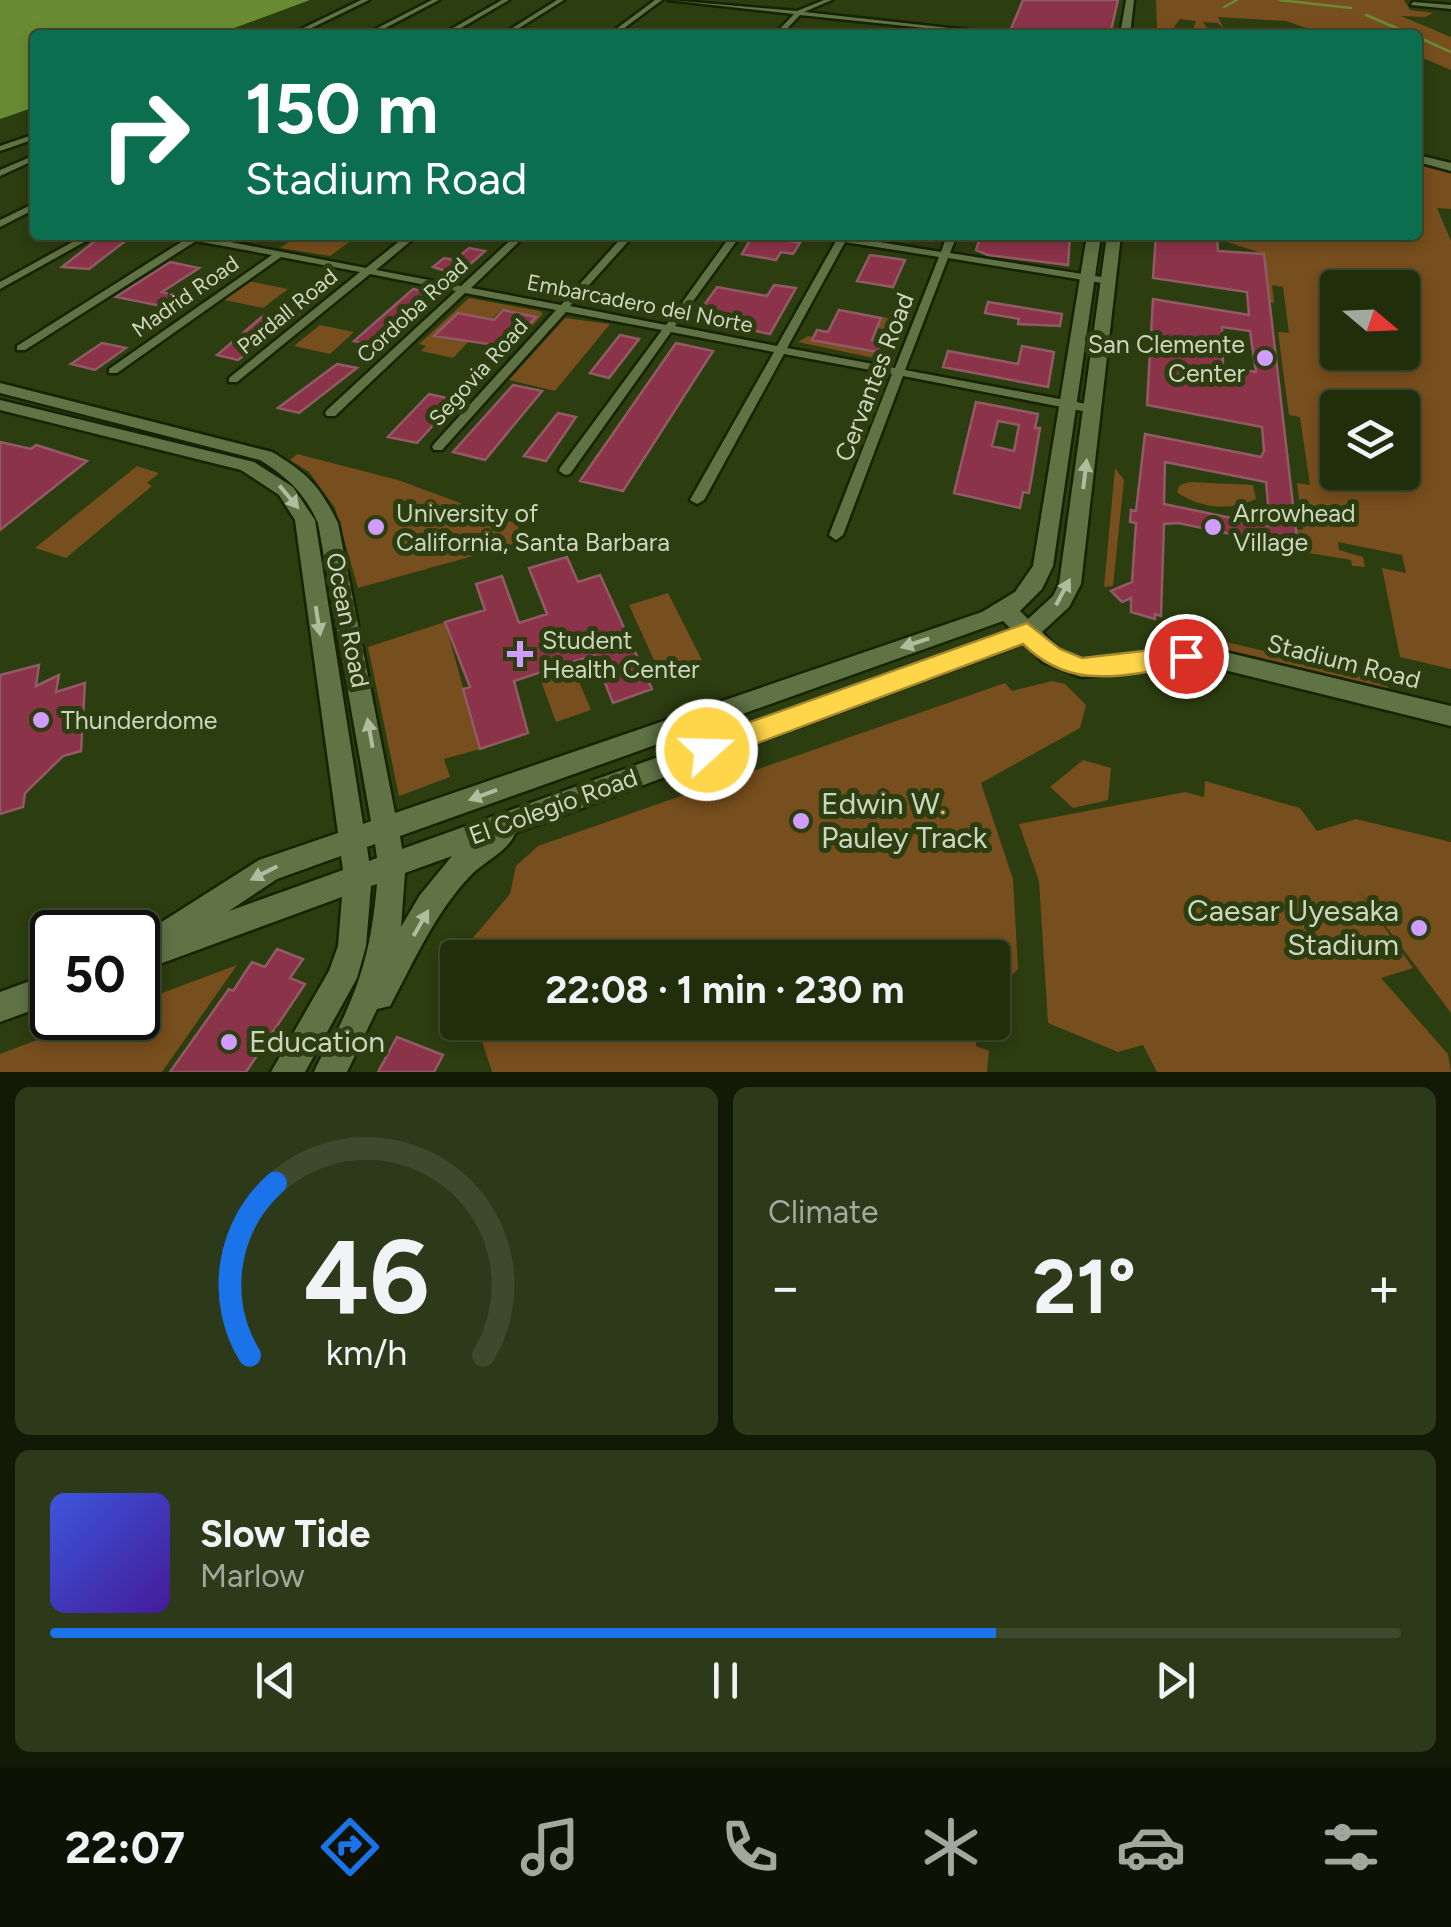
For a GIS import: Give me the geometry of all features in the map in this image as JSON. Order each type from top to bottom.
[{"type":"main road","points":[[1126,30],[1130,0]]},
{"type":"main road","points":[[1140,20],[1143,0]]},
{"type":"main road","points":[[1422,160],[1451,167]]},
{"type":"main road","name":"El Colegio Road","points":[[160,942],[269,869],[1006,610],[1028,593],[1044,566],[1093,240]]},
{"type":"main road","name":"El Colegio Road","points":[[160,949],[1027,633],[1060,601],[1070,584],[1113,240]]},
{"type":"main road","name":"Ocean Road","points":[[0,388],[250,451],[299,477],[328,523],[392,865],[386,940],[352,1035],[330,1072]]},
{"type":"main road","name":"Ocean Road","points":[[0,405],[225,460],[259,472],[286,491],[308,532],[316,611],[356,840],[358,878],[352,946],[342,978],[287,1072]]},
{"type":"main road","name":"Stadium Road","points":[[1006,610],[1051,656],[1081,668],[1204,656],[1451,716]]},
{"type":"main road","points":[[352,1035],[459,865],[485,843],[542,810]]},
{"type":"main road","points":[[0,1007],[30,996]]},
{"type":"street","points":[[303,30],[366,0]]},
{"type":"street","points":[[377,30],[436,0]]},
{"type":"street","points":[[453,30],[506,0]]},
{"type":"street","points":[[512,30],[561,0]]},
{"type":"street","points":[[617,30],[659,0]]},
{"type":"street","points":[[671,0],[959,30]]},
{"type":"street","points":[[783,30],[799,13],[829,0]]},
{"type":"street","points":[[1413,4],[1450,4]]},
{"type":"street","points":[[2,148],[30,138]]},
{"type":"street","points":[[2,148],[30,155]]},
{"type":"street","points":[[0,174],[30,159]]},
{"type":"street","points":[[0,224],[30,209]]},
{"type":"street","points":[[0,286],[83,240]]},
{"type":"street","points":[[21,348],[191,240]]},
{"type":"street","name":"Embarcadero del Norte","points":[[205,240],[1092,410]]},
{"type":"street","name":"Pardall Road","points":[[232,380],[407,240]]},
{"type":"street","name":"Cordoba Road","points":[[331,413],[517,240]]},
{"type":"street","name":"Segovia Road","points":[[438,448],[624,240]]},
{"type":"street","points":[[565,472],[732,240]]},
{"type":"street","points":[[697,500],[840,240]]},
{"type":"street","points":[[859,240],[1108,281]]},
{"type":"street","name":"Cervantes Road","points":[[836,535],[950,240]]},
{"type":"street","name":"Madrid Road","points":[[113,371],[280,254]]},
{"type":"shaded area","points":[[0,0],[310,0],[229,30],[30,30],[30,109],[0,119]]},
{"type":"shaded area","points":[[1156,0],[1404,0],[1410,10],[1433,13],[1425,17],[1401,16],[1451,37],[1451,70],[1422,58],[1422,30],[1312,30],[1286,21],[1218,17],[1224,29],[1218,23],[1203,22],[1208,30],[1193,30],[1196,21],[1180,19],[1172,30],[1157,30]]},
{"type":"shaded area","points":[[1422,166],[1451,173],[1451,209],[1437,208],[1451,241],[1451,669],[1400,657],[1382,568],[1406,573],[1402,555],[1338,542],[1339,550],[1363,557],[1365,567],[1352,566],[1351,560],[1273,547],[1273,543],[1297,547],[1295,529],[1303,530],[1297,483],[1310,485],[1300,417],[1289,415],[1278,332],[1289,333],[1283,287],[1272,285],[1274,303],[1256,300],[1264,254],[1224,240],[1422,240]]},
{"type":"shaded area","points":[[292,240],[352,240],[330,256],[280,248]]},
{"type":"shaded area","points":[[250,282],[288,289],[263,308],[224,300]]},
{"type":"shaded area","points":[[469,298],[543,314],[505,356],[496,354],[531,315],[502,309],[490,321],[439,335],[469,341],[453,358],[421,351],[426,346],[419,344]]},
{"type":"shaded area","points":[[882,317],[893,319],[891,327],[902,329],[888,361],[798,342],[808,336],[880,351],[889,331],[878,328]]},
{"type":"shaded area","points":[[565,318],[610,324],[555,391],[509,380]]},
{"type":"shaded area","points":[[320,325],[354,332],[330,354],[294,346]]},
{"type":"shaded area","points":[[297,454],[398,480],[517,524],[521,533],[513,545],[358,588],[335,508],[309,472],[290,460]]},
{"type":"shaded area","points":[[137,466],[159,473],[147,483],[152,486],[66,558],[35,548]]},
{"type":"shaded area","points":[[1115,468],[1124,480],[1113,586],[1104,587]]},
{"type":"shaded area","points":[[1180,485],[1253,485],[1256,499],[1236,505],[1206,505],[1177,492]]},
{"type":"shaded area","points":[[668,593],[704,664],[662,678],[629,605]]},
{"type":"shaded area","points":[[445,622],[480,749],[444,759],[450,777],[399,796],[368,647]]},
{"type":"shaded area","points":[[1179,631],[1362,674],[1386,682],[1388,688],[1224,649],[1180,644]]},
{"type":"shaded area","points":[[574,670],[591,710],[556,722],[541,681]]},
{"type":"shaded area","name":"Edwin W. Pauley Track","points":[[1052,681],[1065,684],[1086,705],[1080,728],[981,783],[1013,879],[1018,969],[1010,977],[1010,940],[472,940],[510,894],[516,866],[538,846],[1005,683],[1012,691]]},
{"type":"shaded area","points":[[1083,760],[1111,768],[1108,800],[1073,808],[1050,787]]},
{"type":"shaded area","points":[[1205,781],[1300,808],[1317,831],[1356,819],[1451,842],[1451,1013],[1357,888],[1413,968],[1381,978],[1448,1054],[1451,1072],[1157,1072],[1143,1045],[1118,1052],[1048,1023],[1039,881],[1019,824],[1185,792],[1204,797]]},
{"type":"shaded area","points":[[237,965],[162,1072],[0,1072],[0,1054],[37,1040],[160,1040],[160,994]]},
{"type":"shaded area","points":[[482,1040],[976,1040],[976,1046],[989,1051],[987,1072],[492,1072]]},
{"type":"building","points":[[1023,0],[1118,0],[1111,30],[1010,30]]},
{"type":"building","points":[[127,240],[89,269],[62,267],[95,241]]},
{"type":"building","points":[[750,240],[800,243],[793,254],[781,252],[776,260],[742,254]]},
{"type":"building","points":[[979,240],[1070,240],[1068,265],[988,255],[976,250]]},
{"type":"building","points":[[1156,240],[1217,240],[1218,251],[1264,254],[1298,548],[1178,523],[1164,524],[1161,616],[1155,614],[1155,619],[1131,612],[1131,598],[1122,602],[1111,591],[1132,582],[1136,523],[1130,522],[1131,510],[1136,511],[1145,434],[1261,457],[1264,451],[1262,427],[1147,405],[1153,299],[1249,315],[1247,292],[1153,278]],"holes":[[[1222,327],[1250,331],[1256,372],[1223,366]],[[1165,462],[1266,482],[1270,526],[1164,504]]]},
{"type":"building","points":[[469,248],[485,251],[458,275],[433,267],[444,258],[455,260]]},
{"type":"building","points":[[870,255],[905,260],[893,287],[857,281]]},
{"type":"building","points":[[170,262],[199,268],[162,292],[186,298],[171,308],[116,297]]},
{"type":"building","points":[[774,285],[796,288],[770,334],[694,319],[717,287],[767,296]]},
{"type":"building","points":[[413,289],[426,292],[417,300],[426,302],[378,346],[354,341]]},
{"type":"building","points":[[988,302],[1062,314],[1060,326],[1018,324],[1019,319],[985,313]]},
{"type":"building","points":[[294,303],[310,306],[238,360],[217,355],[264,315],[274,317]]},
{"type":"building","points":[[503,310],[536,317],[508,347],[434,336],[458,313],[494,320]]},
{"type":"building","points":[[839,310],[881,318],[872,340],[882,342],[878,352],[812,340],[817,330],[828,332]]},
{"type":"building","points":[[620,335],[639,339],[609,378],[590,373]]},
{"type":"building","points":[[102,343],[126,348],[95,370],[71,364]]},
{"type":"building","points":[[676,343],[713,351],[623,491],[580,481]]},
{"type":"building","points":[[1022,346],[1054,352],[1048,387],[943,367],[948,351],[1018,364]]},
{"type":"building","points":[[337,364],[357,368],[299,413],[278,408]]},
{"type":"building","points":[[513,385],[542,391],[485,460],[453,452]]},
{"type":"building","points":[[429,394],[456,400],[417,443],[388,437]]},
{"type":"building","points":[[976,402],[1038,414],[1035,428],[1040,428],[1029,493],[1023,492],[1020,508],[954,493]],"holes":[[[998,421],[1019,425],[1014,451],[992,446]]]},
{"type":"building","points":[[558,413],[576,417],[546,461],[524,456]]},
{"type":"building","points":[[0,442],[31,449],[36,445],[87,461],[0,530]]},
{"type":"building","name":"Student Health Center","points":[[567,557],[578,582],[600,575],[652,689],[613,703],[594,655],[563,665],[565,670],[543,677],[541,672],[514,681],[528,733],[480,749],[463,689],[470,687],[445,622],[485,610],[476,584],[502,576],[519,623],[547,614],[529,568]]},
{"type":"building","name":"Thunderdome","points":[[39,665],[36,686],[59,675],[56,692],[85,683],[81,751],[63,756],[25,793],[23,807],[0,814],[0,675]]},
{"type":"building","name":"Education","points":[[277,949],[303,959],[290,978],[305,984],[246,1072],[170,1072],[252,962],[265,967]]},
{"type":"building","points":[[397,1037],[443,1055],[434,1072],[378,1072]]},
{"type":"waterway","points":[[1224,7],[1237,0]]},
{"type":"waterway","points":[[1279,0],[1351,8]]},
{"type":"waterway","points":[[1366,15],[1401,30]]},
{"type":"waterway","points":[[1422,39],[1451,52]]},
{"type":"place","name":"San Clemente Center","points":[[1265,358]]},
{"type":"place","name":"University of California, Santa Barbara","points":[[376,527]]},
{"type":"place","name":"Arrowhead Village","points":[[1213,527]]},
{"type":"place","name":"Student Health Center","points":[[520,654]]},
{"type":"place","name":"Thunderdome","points":[[41,720]]},
{"type":"place","name":"Edwin W. Pauley Track","points":[[801,821]]},
{"type":"place","name":"Caesar Uyesaka Stadium","points":[[1419,928]]},
{"type":"place","name":"Education","points":[[229,1042]]},
{"type":"route","points":[[707,750],[1027,633],[1051,656],[1081,668],[1186,656]]}]
